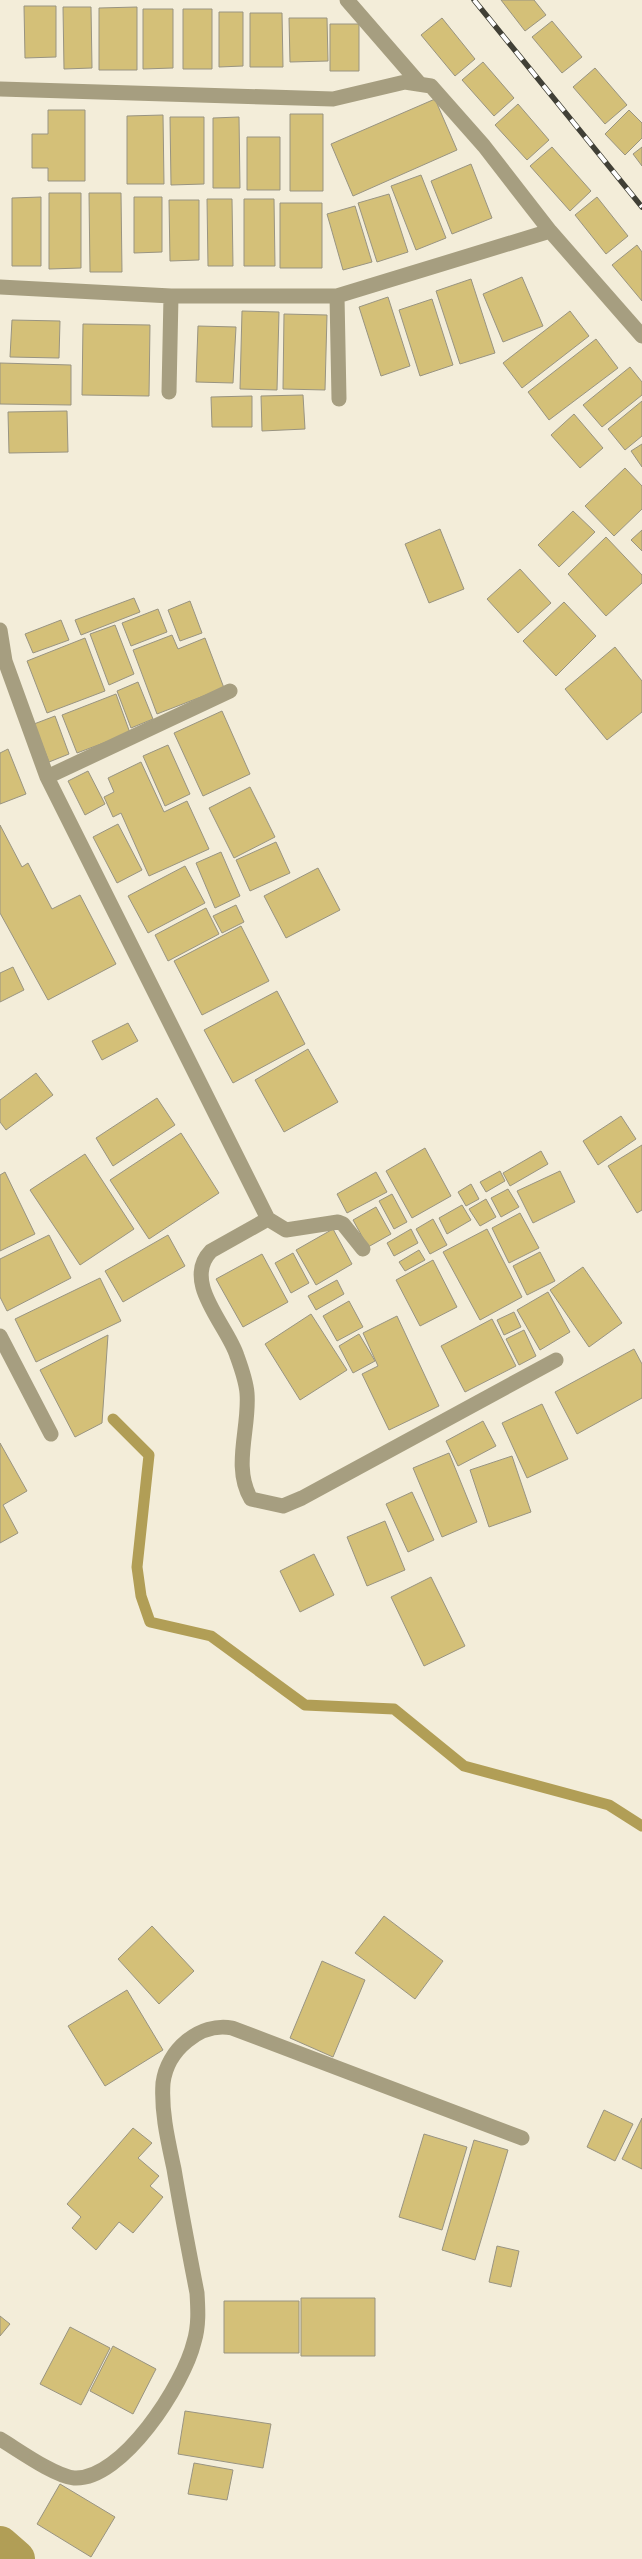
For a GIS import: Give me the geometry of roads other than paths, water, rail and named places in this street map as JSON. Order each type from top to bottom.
[{"type":"street","points":[[347,0],[420,83]]},
{"type":"street","points":[[0,89],[332,99],[405,82],[431,86],[440,94],[550,231],[642,336]]},
{"type":"street","points":[[0,287],[171,296],[337,296],[550,231]]},
{"type":"street","points":[[169,392],[171,296]]},
{"type":"street","points":[[337,296],[339,399]]},
{"type":"street","points":[[0,630],[5,661],[47,778],[268,1218],[286,1230],[297,1230],[338,1222],[343,1224],[363,1249]]},
{"type":"street","points":[[47,778],[230,691]]},
{"type":"street","points":[[268,1218],[204,1258],[202,1281],[208,1305],[237,1354],[247,1393],[242,1473],[245,1489],[251,1499],[283,1506],[302,1498],[556,1360]]},
{"type":"street","points":[[0,1336],[6,1360],[51,1434]]},
{"type":"street","points":[[0,2439],[37,2462],[72,2478],[92,2475],[117,2461],[159,2415],[182,2370],[194,2343],[198,2317],[197,2293],[165,2122],[164,2082],[170,2059],[199,2031],[219,2025],[232,2028],[522,2138]]},
{"type":"waterway","points":[[113,1419],[149,1455],[137,1567],[141,1596],[150,1622],[211,1636],[305,1705],[394,1709],[464,1766],[609,1805],[642,1826]]},
{"type":"waterway","points":[[0,2545],[16,2559]]},
{"type":"railway","points":[[474,0],[642,207]]}]
